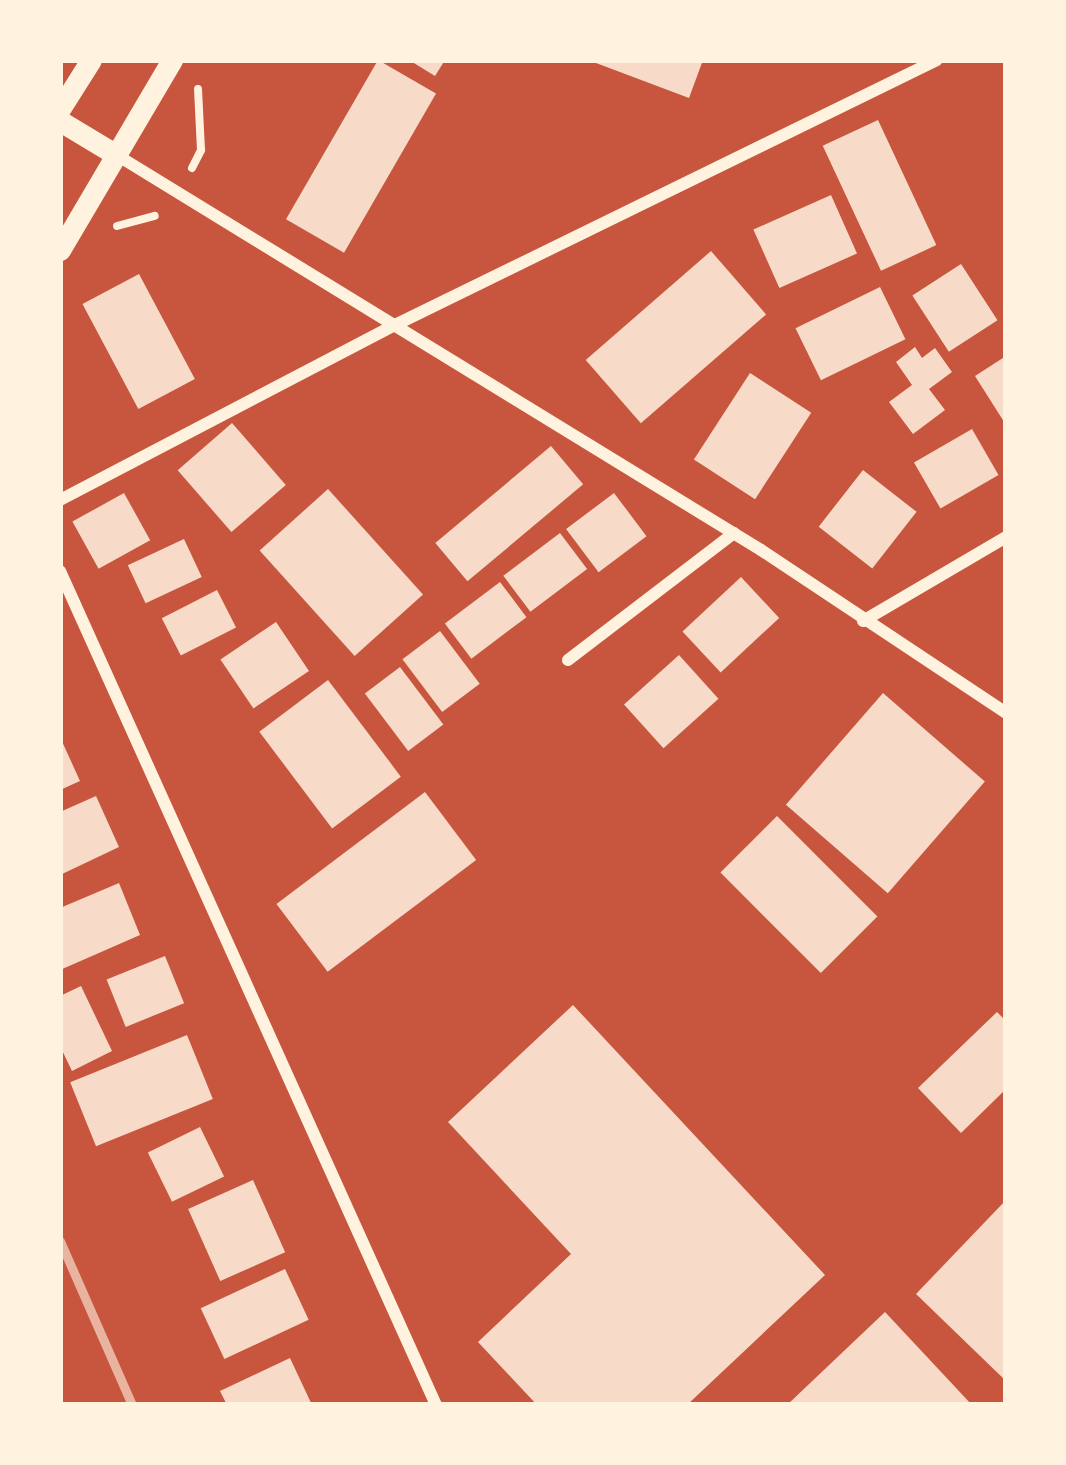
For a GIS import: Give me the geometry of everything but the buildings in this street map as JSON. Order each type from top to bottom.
[{"type":"street","points":[[60,109],[91,60]]},
{"type":"street","points":[[60,250],[172,60]]},
{"type":"street","points":[[60,500],[395,325],[937,60]]},
{"type":"street","points":[[60,121],[734,533],[1006,713]]},
{"type":"street","points":[[568,660],[734,533]]},
{"type":"street","points":[[863,621],[1006,537]]},
{"type":"street","points":[[60,571],[436,1405]]},
{"type":"railway","points":[[60,1241],[132,1405]]}]
